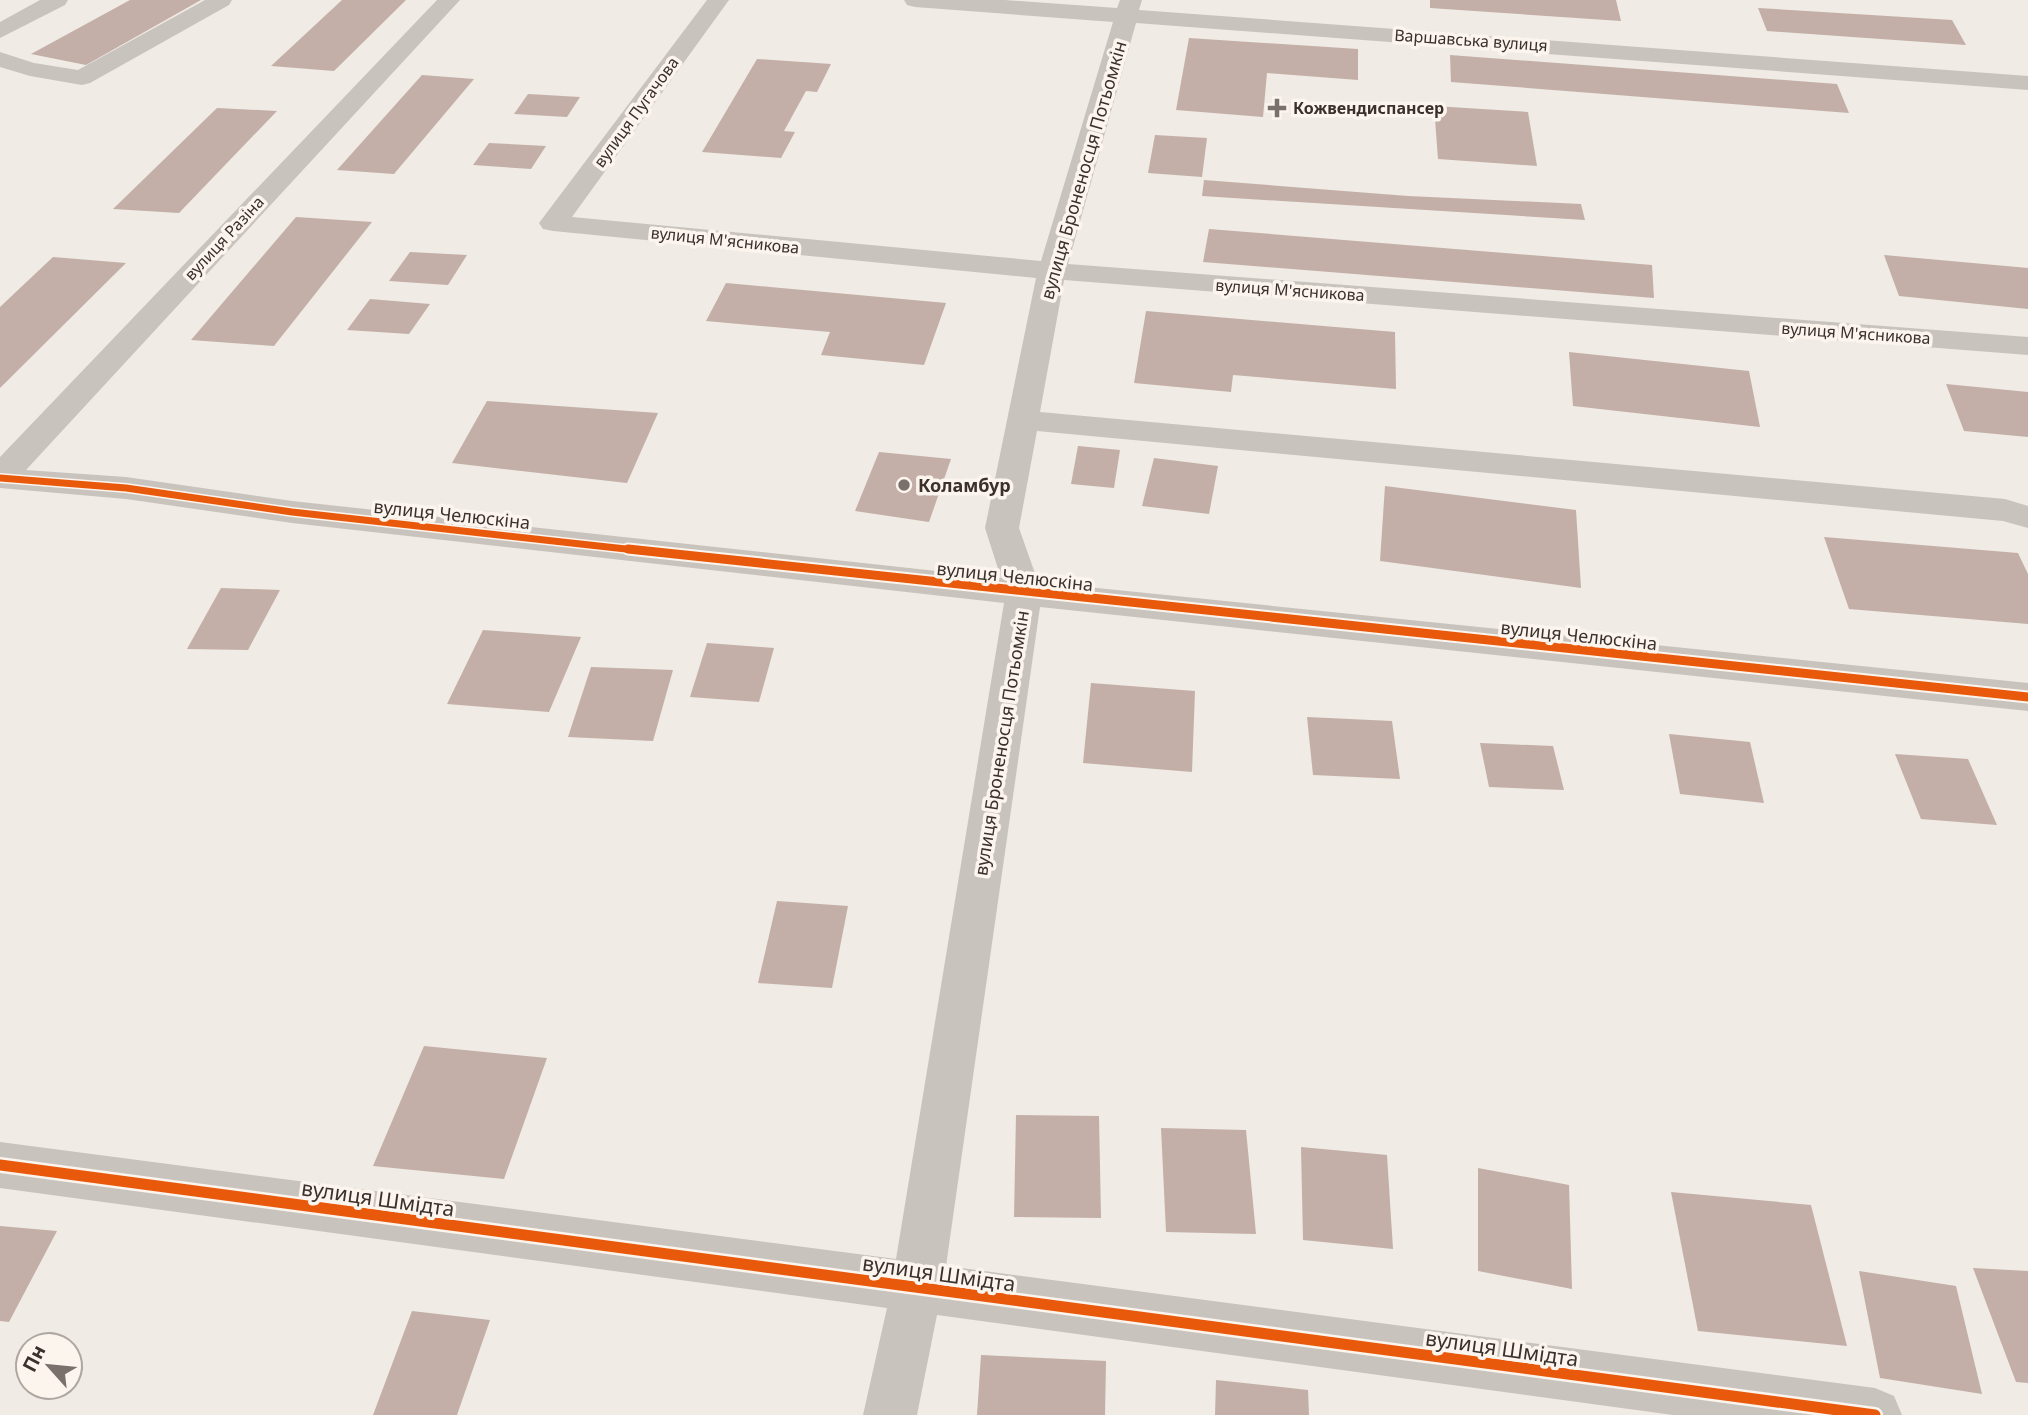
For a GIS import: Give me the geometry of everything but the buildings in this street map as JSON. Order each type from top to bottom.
[{"type":"street","points":[[0,31],[57,0]]},
{"type":"street","points":[[0,59],[30,69],[82,78],[221,0]]},
{"type":"street","name":"вулиця Разіна","points":[[0,477],[449,0]]},
{"type":"street","name":"вулиця Пугачова","points":[[553,223],[718,0]]},
{"type":"street","name":"Варшавська вулиця","points":[[915,0],[1129,7],[2028,83]]},
{"type":"street","name":"вулиця Броненосця Потьомкін","points":[[890,1415],[917,1288],[1024,593],[1002,528],[1052,271],[1129,7]]},
{"type":"street","name":"вулиця М'ясникова","points":[[553,223],[1052,271],[2028,346]]},
{"type":"street","points":[[1023,420],[1992,509],[2028,517]]},
{"type":"street","name":"вулиця Челюскіна","points":[[0,477],[126,488],[292,512],[1024,593],[2028,697]]},
{"type":"street","name":"вулиця Шмідта","points":[[0,1165],[1875,1415]]},
{"type":"cycle path","points":[[0,478],[126,488],[292,512],[1024,593],[2028,697]]},
{"type":"cycle path","points":[[0,1165],[1875,1415]]},
{"type":"place","name":"Кожвендиспансер","points":[[1277,108]]},
{"type":"place","name":"Коламбур","points":[[904,485]]}]
